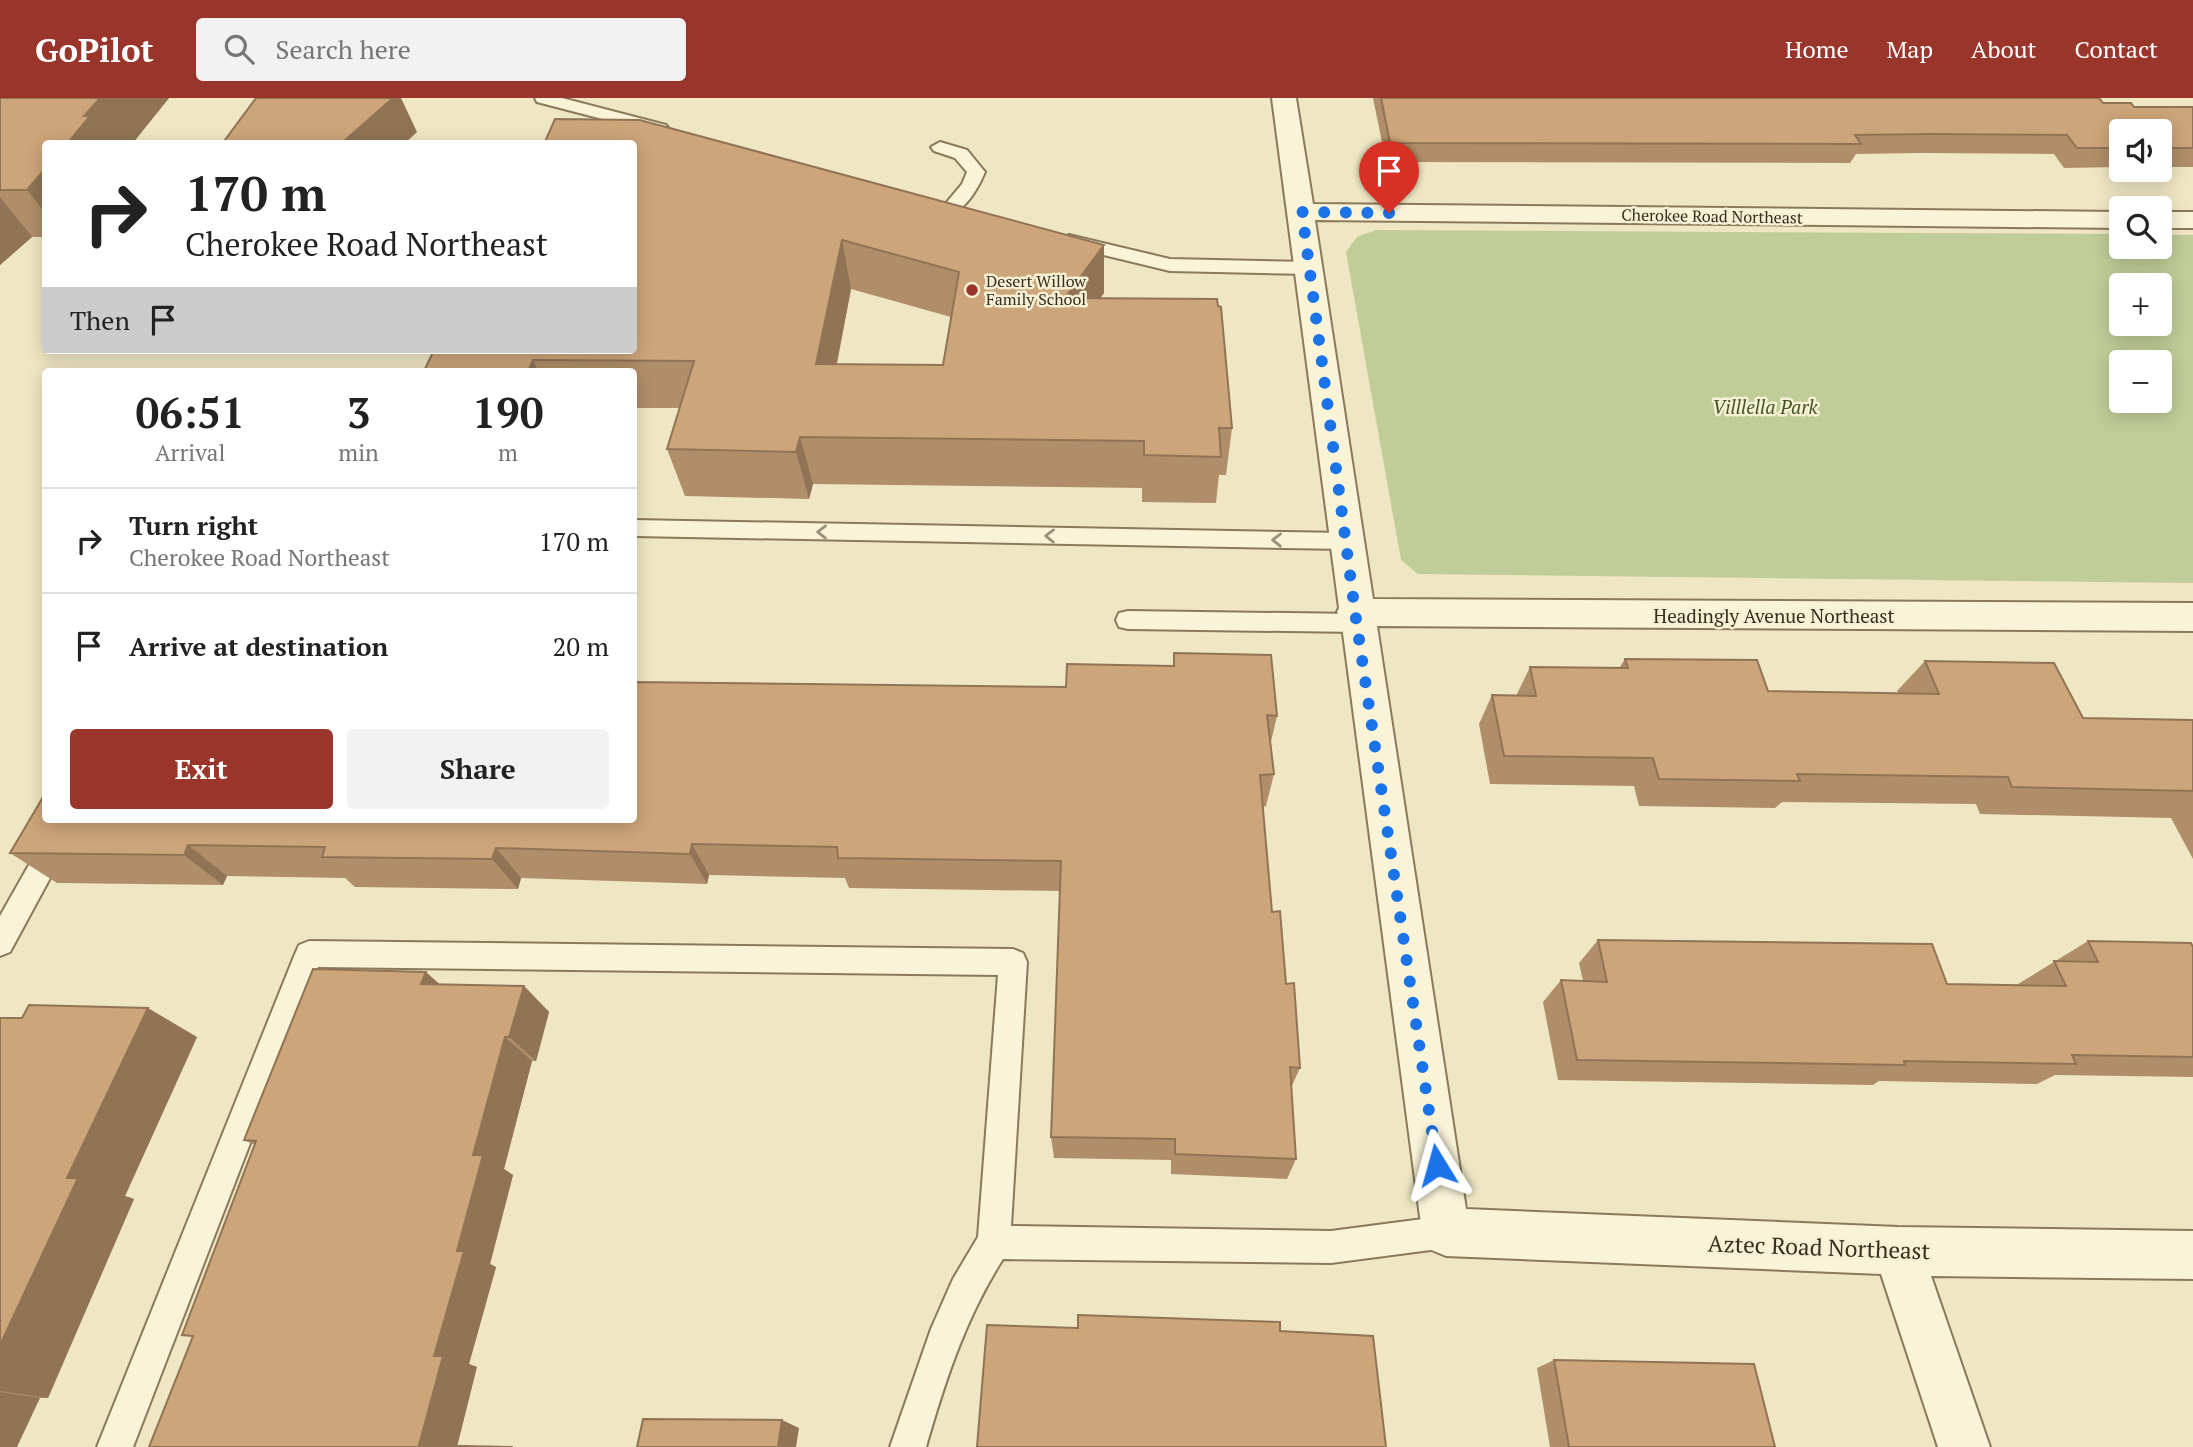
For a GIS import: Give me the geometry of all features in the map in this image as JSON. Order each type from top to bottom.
[{"type":"street","points":[[1284,98],[1302,212],[1345,541],[1446,1232]]},
{"type":"street","name":"Cherokee Road Northeast","points":[[1302,212],[2109,220]]},
{"type":"street","points":[[2172,220],[2193,220]]},
{"type":"street","name":"Headingly Avenue Northeast","points":[[1356,618],[2193,617]]},
{"type":"street","name":"Aztec Road Northeast","points":[[1446,1232],[1898,1251],[2193,1255]]},
{"type":"street","points":[[1898,1251],[1964,1447]]},
{"type":"lane","points":[[543,98],[674,133]]},
{"type":"lane","points":[[940,147],[961,154],[976,173],[970,186],[951,208]]},
{"type":"lane","points":[[1057,237],[1137,259],[1170,265],[1309,268]]},
{"type":"lane","points":[[637,528],[1345,541]]},
{"type":"lane","points":[[1128,620],[1356,618]]},
{"type":"lane","points":[[0,943],[67,823]]},
{"type":"lane","points":[[115,1447],[309,954],[1013,961],[994,1242],[969,1278],[932,1365],[908,1447]]},
{"type":"lane","points":[[994,1242],[1331,1247],[1446,1232]]},
{"type":"green space","name":"Villlella Park","points":[[1376,230],[2109,234],[2109,259],[2172,259],[2172,235],[2193,235],[2193,583],[1418,574],[1401,560],[1346,252],[1357,237]]},
{"type":"building","points":[[0,98],[100,98],[84,116],[90,116],[70,140],[42,140],[42,173],[27,190],[0,190]]},
{"type":"building","points":[[256,98],[393,98],[345,140],[225,140]]},
{"type":"building","points":[[1381,98],[2099,98],[2103,103],[2131,103],[2134,107],[2193,107],[2193,148],[2172,148],[2172,119],[2109,119],[2109,148],[2077,148],[2067,135],[1931,134],[1855,135],[1861,144],[1390,143]]},
{"type":"building","points":[[555,119],[640,120],[1104,245],[1065,298],[1217,299],[1218,306],[1221,307],[1232,428],[1219,428],[1221,457],[1144,455],[1144,441],[800,437],[796,452],[667,449],[694,361],[533,360],[529,368],[425,368],[432,354],[637,354],[637,140],[546,140]],"holes":[[[842,240],[959,272],[943,365],[816,364]]]},
{"type":"building","points":[[1174,653],[1271,655],[1277,716],[1267,715],[1274,774],[1260,775],[1272,912],[1280,911],[1286,984],[1294,983],[1300,1068],[1290,1067],[1296,1159],[1175,1154],[1175,1139],[1051,1137],[1061,861],[838,858],[837,847],[692,844],[690,854],[496,848],[492,859],[322,857],[325,847],[188,845],[184,855],[10,853],[42,799],[42,823],[637,823],[637,682],[1066,687],[1067,664],[1174,666]]},
{"type":"building","points":[[1625,659],[1757,660],[1768,691],[1939,694],[1925,661],[2054,663],[2083,718],[2193,720],[2193,791],[2012,787],[2008,777],[1797,774],[1800,781],[1659,779],[1653,758],[1504,756],[1492,695],[1536,696],[1530,667],[1628,668]]},
{"type":"building","points":[[1598,940],[1932,944],[1947,984],[2066,986],[2054,961],[2098,962],[2088,941],[2191,943],[2193,1057],[2072,1055],[2076,1064],[1904,1061],[1905,1065],[1577,1060],[1561,980],[1607,982]]},
{"type":"building","points":[[313,969],[426,972],[421,984],[524,986],[509,1037],[505,1037],[473,1155],[483,1155],[457,1251],[464,1251],[434,1356],[443,1356],[419,1445],[513,1447],[149,1447],[193,1336],[182,1335],[256,1141],[244,1140]]},
{"type":"building","points":[[29,1005],[148,1008],[67,1178],[78,1178],[0,1345],[0,1018],[22,1018]]},
{"type":"building","points":[[1078,1315],[1280,1322],[1280,1331],[1373,1336],[1386,1447],[977,1447],[987,1325],[1078,1328]]},
{"type":"building","points":[[1554,1360],[1754,1364],[1775,1447],[1569,1447]]},
{"type":"building","points":[[643,1419],[782,1420],[778,1447],[637,1447]]},
{"type":"place","name":"Desert Willow Family School","points":[[972,290]]},
{"type":"route","points":[[1389,213],[1302,212],[1355,612],[1437,1165]]}]
